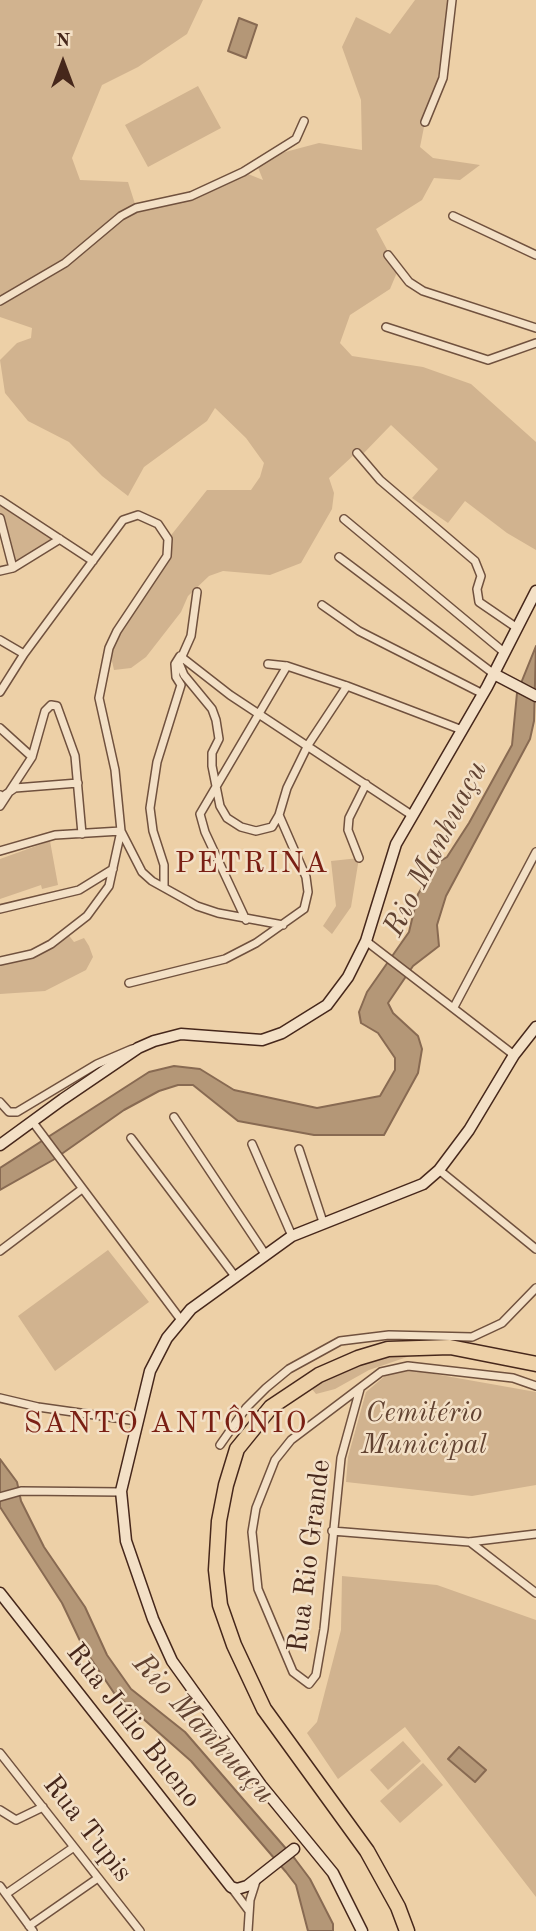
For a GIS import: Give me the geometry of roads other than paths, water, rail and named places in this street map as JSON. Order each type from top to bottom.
[{"type":"highway","points":[[407,1931],[398,1907],[367,1851],[272,1723],[254,1692],[220,1605],[215,1552],[221,1509],[237,1449],[271,1406],[319,1375],[358,1357],[420,1341],[536,1364]]},
{"type":"street","points":[[425,122],[443,78],[452,0]]},
{"type":"street","points":[[0,301],[65,263],[121,216],[136,208],[191,196],[243,172],[296,139],[304,121]]},
{"type":"street","points":[[453,216],[536,255]]},
{"type":"street","points":[[388,255],[409,282],[423,290],[536,328]]},
{"type":"street","points":[[386,327],[488,360],[536,343]]},
{"type":"street","points":[[357,453],[380,480],[475,561],[481,576],[477,589],[479,603],[517,628]]},
{"type":"street","points":[[0,500],[93,561]]},
{"type":"street","points":[[0,692],[24,654],[123,520],[133,515],[158,524],[168,539],[167,556],[117,631],[103,676],[100,707],[115,770],[121,831],[109,886],[99,902],[67,933],[32,954],[0,961]]},
{"type":"street","points":[[0,519],[13,568]]},
{"type":"street","points":[[344,519],[505,653]]},
{"type":"street","points":[[0,571],[13,568],[60,539]]},
{"type":"street","points":[[339,556],[494,674],[536,696]]},
{"type":"street","points":[[0,1102],[12,1113],[17,1112],[97,1064],[181,1034],[248,1041],[282,1033],[327,1004],[348,977],[366,942],[393,852],[494,674],[536,591]]},
{"type":"street","points":[[164,887],[164,865],[153,831],[150,808],[157,762],[181,685],[176,677],[175,664],[191,636],[197,592]]},
{"type":"street","points":[[322,605],[359,631],[483,694]]},
{"type":"street","points":[[0,639],[24,654]]},
{"type":"street","points":[[180,656],[260,715],[413,816]]},
{"type":"street","points":[[180,656],[184,675],[212,709],[216,720],[219,740],[212,753],[216,785],[226,818],[241,827],[256,831],[272,827],[308,745],[348,686]]},
{"type":"street","points":[[268,664],[287,666],[348,686],[462,730]]},
{"type":"street","points":[[246,920],[205,832],[200,814],[287,666]]},
{"type":"street","points":[[0,806],[15,788],[33,757],[45,711],[51,705],[57,706],[75,756],[82,834]]},
{"type":"street","points":[[0,728],[33,757]]},
{"type":"street","points":[[0,795],[2,797],[15,788],[78,783]]},
{"type":"street","points":[[359,858],[348,830],[349,818],[366,784]]},
{"type":"street","points":[[129,983],[225,958],[283,925],[303,909],[308,892],[306,877],[279,815]]},
{"type":"street","points":[[121,831],[142,872],[164,887],[197,906],[246,920],[283,925]]},
{"type":"street","points":[[0,851],[55,835],[121,831]]},
{"type":"street","points":[[454,1007],[536,852]]},
{"type":"street","points":[[0,909],[79,890],[113,869]]},
{"type":"street","points":[[366,942],[514,1055]]},
{"type":"street","points":[[362,1931],[344,1890],[207,1713],[172,1661],[153,1619],[126,1541],[121,1492],[137,1421],[156,1356],[181,1320],[234,1275],[292,1236],[323,1222],[406,1193],[439,1170],[470,1130],[514,1055],[536,1027]]},
{"type":"street","points":[[0,1145],[138,1048]]},
{"type":"street","points":[[174,1117],[265,1254]]},
{"type":"street","points":[[33,1121],[181,1320]]},
{"type":"street","points":[[131,1138],[234,1275]]},
{"type":"street","points":[[252,1144],[292,1236]]},
{"type":"street","points":[[299,1149],[323,1222]]},
{"type":"street","points":[[439,1170],[536,1249]]},
{"type":"street","points":[[0,1251],[82,1189]]},
{"type":"street","points":[[220,1446],[246,1408],[266,1388],[317,1353],[340,1341],[366,1336],[420,1341],[465,1337],[490,1331],[511,1315],[536,1288]]},
{"type":"street","points":[[513,1378],[516,1360]]},
{"type":"street","points":[[360,1390],[381,1372],[408,1366],[513,1378],[536,1386]]},
{"type":"street","name":"Rua Rio Grande","points":[[360,1390],[341,1458],[331,1531],[324,1629],[316,1675],[309,1684],[293,1672],[258,1589],[252,1532],[256,1508],[275,1460],[291,1440],[360,1390]]},
{"type":"street","points":[[0,1398],[38,1407],[137,1421]]},
{"type":"street","points":[[0,1497],[21,1491],[121,1492]]},
{"type":"street","points":[[331,1531],[469,1542],[536,1534]]},
{"type":"street","points":[[469,1542],[536,1593]]},
{"type":"street","name":"Rua Júlio Bueno","points":[[1,1598],[249,1911]]},
{"type":"street","name":"Rua Tupis","points":[[0,1753],[140,1931]]},
{"type":"street","points":[[0,1810],[16,1820],[43,1807]]},
{"type":"street","points":[[293,1850],[295,1824]]},
{"type":"street","points":[[6,1894],[74,1847]]},
{"type":"street","points":[[231,1887],[241,1889],[293,1850],[315,1850]]},
{"type":"street","points":[[247,1931],[249,1911],[260,1877]]},
{"type":"street","points":[[0,1886],[31,1928],[98,1878]]},
{"type":"district","name":"PETRINA","points":[[252,864]]},
{"type":"district","name":"SANTO ANTÔNIO","points":[[166,1424]]},
{"type":"water label","name":"Rio Manhuaçu","points":[[436,849]]},
{"type":"water label","name":"Rio Manhuaçu","points":[[203,1729]]},
{"type":"park label","name":"Cemitério Municipal","points":[[424,1430]]}]
